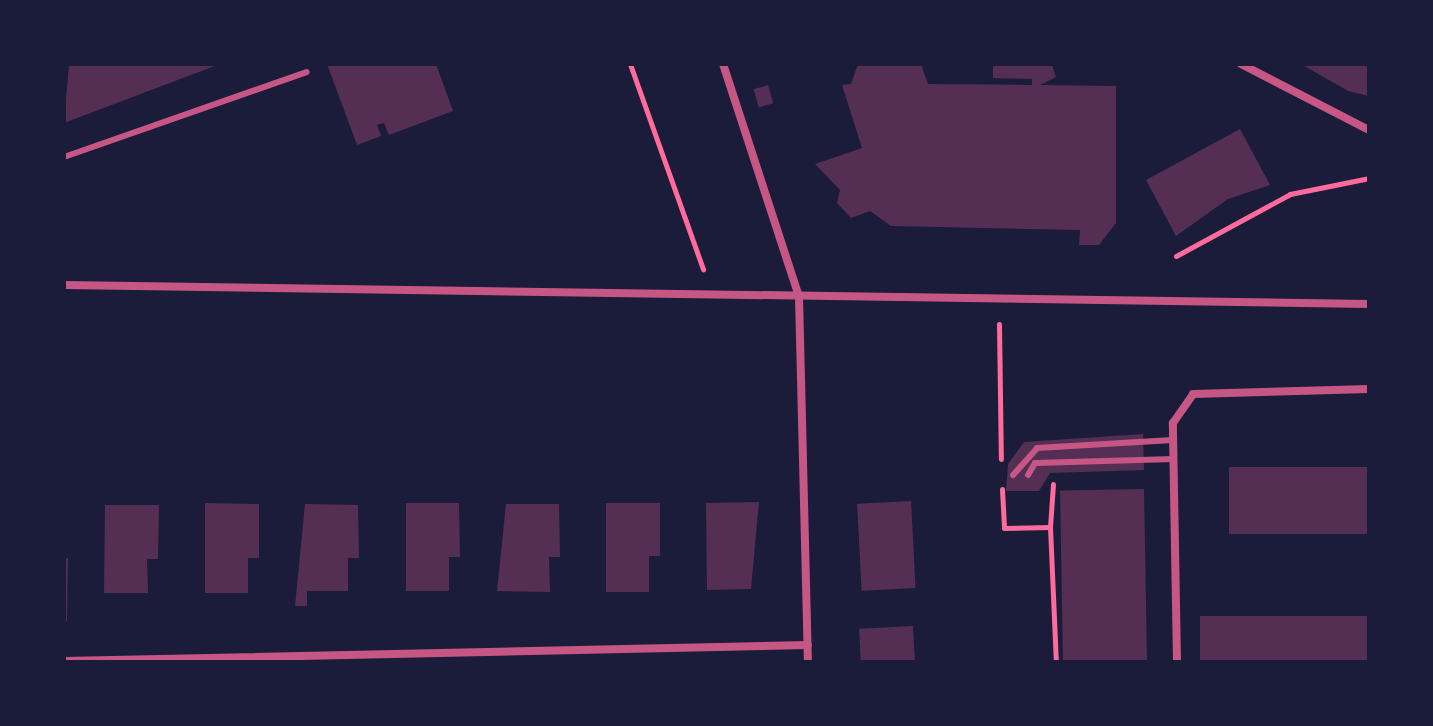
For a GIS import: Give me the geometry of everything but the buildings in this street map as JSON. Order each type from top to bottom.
[{"type":"street","points":[[723,64],[799,297],[808,662]]},
{"type":"street","points":[[1241,64],[1369,130]]},
{"type":"street","points":[[64,285],[1369,304]]},
{"type":"street","points":[[1177,662],[1173,423],[1193,394],[1369,389]]},
{"type":"street","points":[[64,661],[808,645]]},
{"type":"lane","points":[[64,157],[307,72]]},
{"type":"lane","points":[[1013,475],[1037,448],[1173,440]]},
{"type":"lane","points":[[1028,475],[1035,463],[1174,459]]},
{"type":"path","points":[[630,64],[703,269]]},
{"type":"path","points":[[1176,256],[1290,194],[1369,178]]},
{"type":"path","points":[[999,324],[1004,528],[1050,527]]},
{"type":"path","points":[[1056,662],[1048,484],[1063,483]]}]
